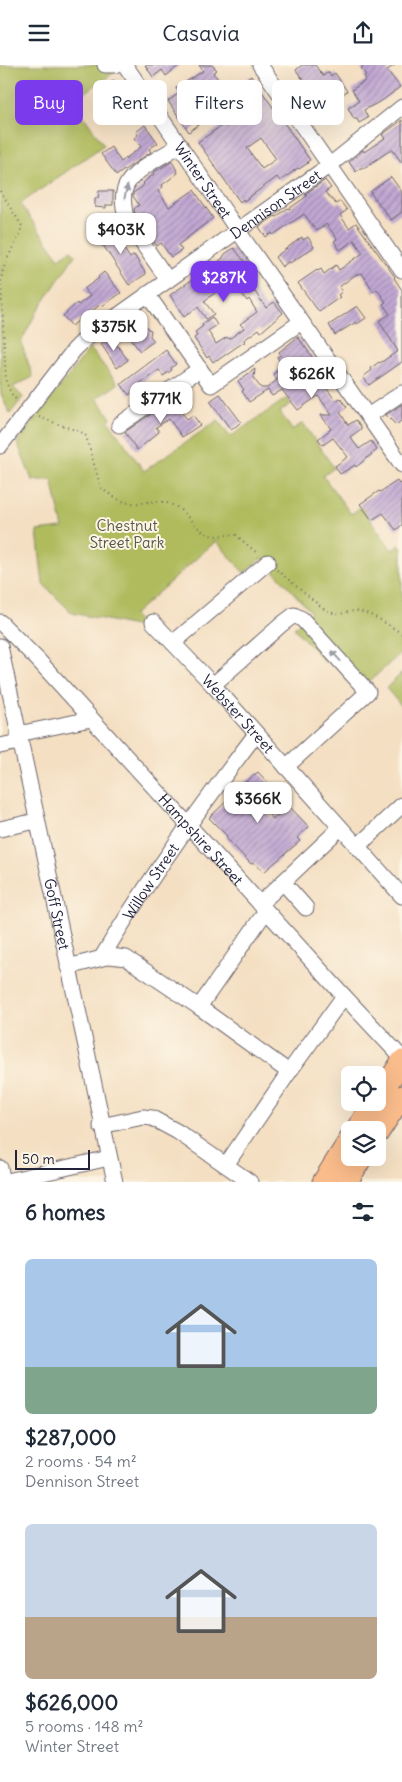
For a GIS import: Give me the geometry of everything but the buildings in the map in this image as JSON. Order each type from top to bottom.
[{"type":"highway","points":[[386,1086],[402,1061]]},
{"type":"highway","points":[[386,1121],[402,1096]]},
{"type":"highway","points":[[323,1182],[341,1153]]},
{"type":"highway","points":[[347,1182],[357,1166]]},
{"type":"street","points":[[106,65],[115,65]]},
{"type":"street","name":"Winter Street","points":[[125,65],[301,322],[402,465]]},
{"type":"street","points":[[260,65],[402,270]]},
{"type":"street","name":"Dennison Street","points":[[0,446],[74,350],[85,339],[330,165],[402,107]]},
{"type":"street","points":[[168,280],[128,221],[124,196],[129,181],[180,145]]},
{"type":"street","points":[[148,294],[211,385],[301,322]]},
{"type":"street","points":[[119,425],[200,369]]},
{"type":"street","points":[[368,416],[402,393]]},
{"type":"street","points":[[173,643],[268,562]]},
{"type":"street","points":[[213,685],[294,615],[302,619],[368,692],[286,767]]},
{"type":"street","name":"Hampshire Street","points":[[0,622],[38,660],[344,997],[402,1057]]},
{"type":"street","name":"Webster Street","points":[[153,622],[213,685],[402,896]]},
{"type":"street","name":"Goff Street","points":[[0,645],[36,821],[115,1182]]},
{"type":"street","points":[[0,745],[19,738],[91,719]]},
{"type":"street","name":"Willow Street","points":[[102,957],[127,916],[189,826],[256,734]]},
{"type":"street","points":[[357,847],[402,805]]},
{"type":"street","points":[[0,829],[36,821]]},
{"type":"street","points":[[199,1007],[263,907],[283,882],[340,828]]},
{"type":"street","points":[[283,882],[306,908]]},
{"type":"street","points":[[68,967],[102,957],[115,955],[126,958],[199,1007],[289,1072]]},
{"type":"street","points":[[226,1165],[289,1072],[344,997]]},
{"type":"street","points":[[102,1126],[143,1117],[152,1118],[178,1132],[250,1182]]},
{"type":"street","points":[[0,1168],[3,1182],[109,1158]]},
{"type":"path","points":[[0,191],[22,226],[4,266],[1,281],[6,382],[11,393],[26,412],[83,433],[86,436],[100,485],[112,496],[132,504],[161,502],[170,504],[184,513],[207,534],[236,535],[326,610],[334,614],[343,615],[356,611],[368,613],[402,635]]},
{"type":"green space","points":[[0,65],[111,65],[116,71],[103,80],[93,80],[93,87],[83,94],[83,80],[15,80],[15,125],[83,125],[83,115],[104,145],[20,204],[59,258],[71,250],[75,255],[35,315],[21,342],[33,377],[13,387],[23,397],[10,414],[1,394]]},
{"type":"green space","name":"Chestnut Street Park","points":[[90,348],[118,384],[97,398],[111,418],[108,420],[144,471],[218,420],[230,437],[287,398],[291,404],[280,412],[292,430],[303,423],[334,468],[323,476],[351,514],[361,507],[392,550],[399,545],[402,549],[402,652],[359,691],[329,659],[325,662],[294,628],[311,612],[262,558],[244,573],[216,541],[133,615],[145,628],[72,613],[43,584],[37,531],[63,528],[52,480],[32,480],[17,442]]},
{"type":"green space","points":[[402,673],[402,707],[386,688]]}]
